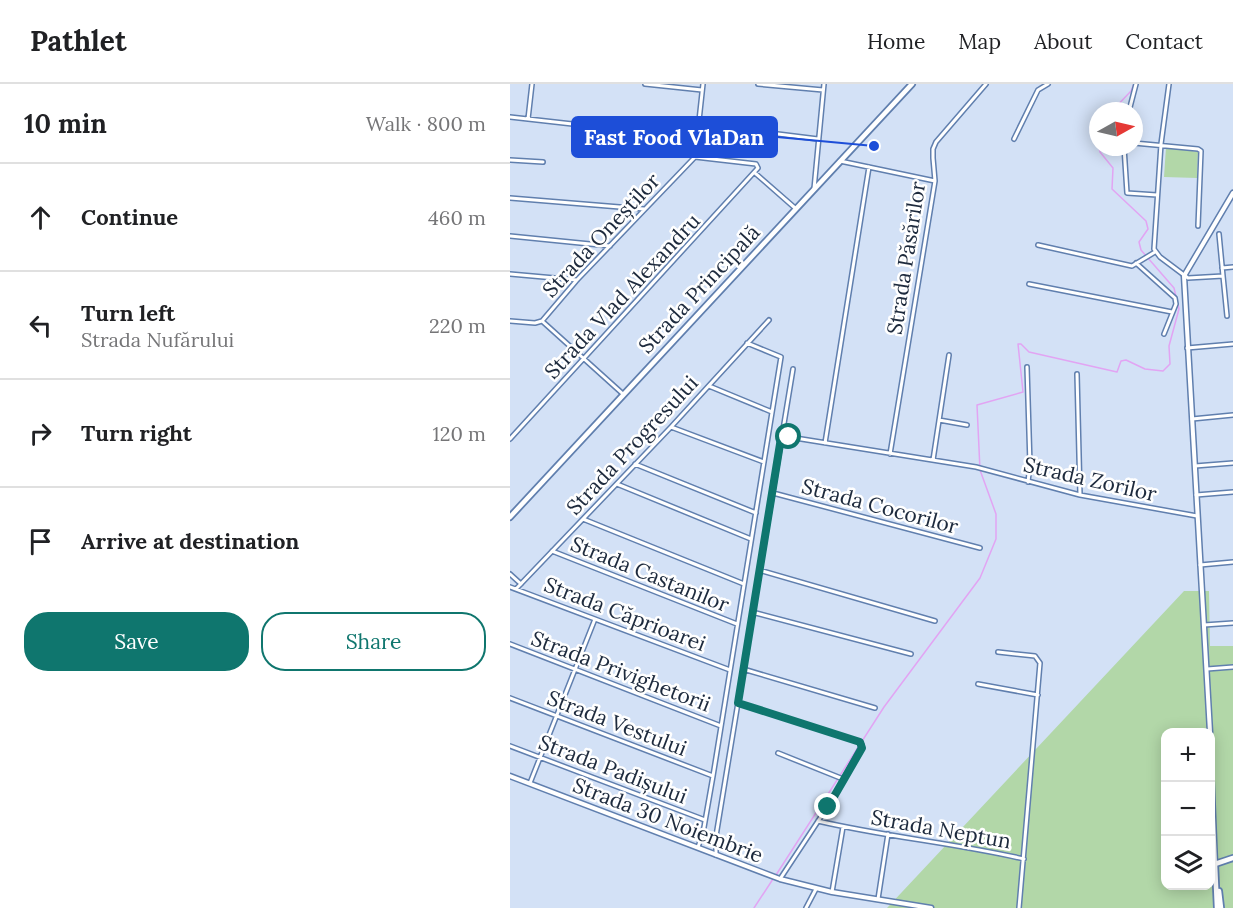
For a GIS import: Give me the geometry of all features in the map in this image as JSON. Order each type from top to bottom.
[{"type":"main road","name":"Strada Principală","points":[[510,517],[912,84]]},
{"type":"main road","points":[[1219,908],[1215,864],[1233,858]]},
{"type":"street","points":[[528,119],[532,84]]},
{"type":"street","points":[[645,84],[702,90]]},
{"type":"street","points":[[703,84],[695,157],[756,164],[758,168],[755,173],[795,208]]},
{"type":"street","points":[[758,84],[823,90]]},
{"type":"street","points":[[814,189],[824,84]]},
{"type":"street","name":"Strada Păsărilor","points":[[890,454],[936,181],[933,158],[936,142],[986,84]]},
{"type":"street","points":[[1014,139],[1038,90],[1048,84]]},
{"type":"street","points":[[1131,102],[1136,84]]},
{"type":"street","points":[[1155,252],[1157,195],[1168,84]]},
{"type":"street","points":[[510,117],[697,138]]},
{"type":"street","points":[[698,124],[818,139]]},
{"type":"street","points":[[1143,143],[1198,149],[1201,152],[1198,226]]},
{"type":"street","points":[[1124,156],[1127,193],[1157,195]]},
{"type":"street","name":"Strada Oneștilor","points":[[542,321],[577,280],[695,157]]},
{"type":"street","points":[[510,160],[543,162]]},
{"type":"street","points":[[840,161],[936,181]]},
{"type":"street","points":[[825,443],[869,167]]},
{"type":"street","name":"Strada Vlad Alexandru","points":[[510,438],[755,173]]},
{"type":"street","points":[[1210,728],[1184,276],[1233,193]]},
{"type":"street","points":[[510,198],[644,209]]},
{"type":"street","points":[[1219,234],[1227,316]]},
{"type":"street","points":[[510,236],[610,246]]},
{"type":"street","points":[[1038,245],[1132,266],[1155,252]]},
{"type":"street","points":[[1155,252],[1184,276],[1190,278],[1223,276]]},
{"type":"street","points":[[1136,263],[1175,298],[1176,304],[1164,334]]},
{"type":"street","points":[[1222,268],[1233,267]]},
{"type":"street","points":[[510,274],[577,280]]},
{"type":"street","points":[[1029,284],[1172,312]]},
{"type":"street","name":"Strada Progresului","points":[[516,589],[671,427],[769,320]]},
{"type":"street","points":[[510,326],[512,321],[535,323],[542,321],[624,394]]},
{"type":"street","points":[[698,848],[713,776],[781,357],[747,343]]},
{"type":"street","points":[[1187,348],[1233,344]]},
{"type":"street","points":[[933,460],[949,355]]},
{"type":"street","points":[[1027,367],[1030,465],[1028,482]]},
{"type":"street","points":[[716,855],[716,836],[793,369]]},
{"type":"street","points":[[1077,374],[1080,495]]},
{"type":"street","points":[[709,386],[772,412]]},
{"type":"street","points":[[1192,418],[1233,415]]},
{"type":"street","points":[[939,420],[967,424]]},
{"type":"street","points":[[671,427],[764,462]]},
{"type":"street","name":"Strada Zorilor","points":[[781,438],[789,437],[976,467],[1080,495],[1198,516]]},
{"type":"street","points":[[635,464],[756,513]]},
{"type":"street","points":[[1195,466],[1233,464]]},
{"type":"street","points":[[616,483],[751,539]]},
{"type":"street","points":[[1196,495],[1233,492]]},
{"type":"street","name":"Strada Cocorilor","points":[[772,494],[980,548]]},
{"type":"street","points":[[583,519],[744,584]]},
{"type":"street","name":"Strada Castanilor","points":[[552,551],[737,624]]},
{"type":"street","points":[[1200,565],[1233,562]]},
{"type":"street","points":[[759,570],[935,621]]},
{"type":"street","points":[[510,574],[521,584]]},
{"type":"street","name":"Strada Căprioarei","points":[[510,586],[730,670]]},
{"type":"street","points":[[752,612],[911,654]]},
{"type":"street","points":[[530,783],[595,619]]},
{"type":"street","points":[[1204,625],[1233,623]]},
{"type":"street","name":"Strada Privighetorii","points":[[510,644],[721,726]]},
{"type":"street","points":[[998,652],[1037,658],[1040,663],[1019,908]]},
{"type":"street","points":[[1207,669],[1233,667]]},
{"type":"street","points":[[743,669],[874,708]]},
{"type":"street","points":[[978,684],[1038,695]]},
{"type":"street","name":"Strada Vestului","points":[[510,698],[713,776]]},
{"type":"street","points":[[738,703],[860,743],[834,797],[780,879]]},
{"type":"street","name":"Strada Padișului","points":[[510,746],[705,820]]},
{"type":"street","points":[[778,753],[843,779]]},
{"type":"street","name":"Strada 30 Noiembrie","points":[[510,776],[780,879],[816,889],[931,908]]},
{"type":"street","points":[[1212,782],[1214,836]]},
{"type":"street","name":"Strada Neptun","points":[[818,821],[958,845],[1023,859]]},
{"type":"street","points":[[832,892],[843,827]]},
{"type":"street","points":[[878,899],[888,834]]},
{"type":"street","points":[[806,908],[816,889]]},
{"type":"green space","points":[[1166,147],[1198,152],[1197,178],[1164,177]]},
{"type":"green space","points":[[1184,591],[1209,591],[1210,646],[1233,646],[1233,908],[887,908]]},
{"type":"waterway","points":[[1121,102],[1134,84]]},
{"type":"waterway","points":[[776,875],[884,707],[980,578],[996,539],[996,514],[980,470],[977,405],[1023,392],[1018,344],[1029,352],[1117,372],[1121,361],[1126,360],[1145,369],[1163,371],[1170,364],[1169,346],[1179,309],[1174,288],[1141,250],[1139,242],[1148,229],[1146,221],[1112,189],[1113,168],[1103,156]]},
{"type":"waterway","points":[[754,908],[773,879]]},
{"type":"place","name":"Fast Food VlaDan","points":[[874,146]]},
{"type":"route","points":[[789,437],[781,438],[738,703],[860,742],[862,748],[828,807]]}]
